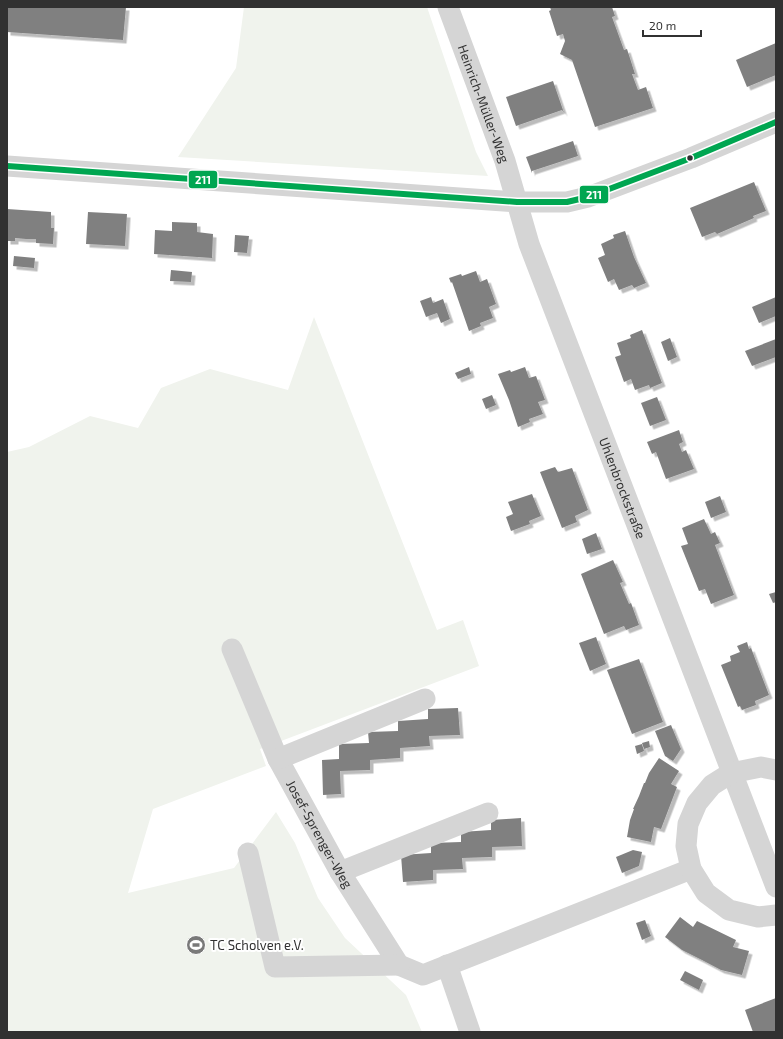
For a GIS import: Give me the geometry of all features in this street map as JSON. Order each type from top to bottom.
[{"type":"street","name":"Heinrich-Müller-Weg","points":[[448,7],[505,161],[517,202]]},
{"type":"street","points":[[7,166],[517,202],[567,202],[588,197],[691,158],[776,122]]},
{"type":"street","name":"Uhlenbrockstraße","points":[[517,202],[532,251],[776,887]]},
{"type":"street","name":"Josef-Sprenger-Weg","points":[[232,649],[278,759],[340,872],[399,965]]},
{"type":"street","points":[[278,759],[425,699]]},
{"type":"street","points":[[776,770],[761,767],[731,773],[712,785],[697,802],[688,824],[686,846],[691,869],[706,893],[729,910],[758,917],[776,914]]},
{"type":"street","points":[[340,872],[488,813]]},
{"type":"street","points":[[248,853],[275,967],[399,965],[423,975],[691,869]]},
{"type":"street","points":[[447,965],[470,1032]]},
{"type":"shaded area","points":[[244,7],[427,7],[476,152],[488,176],[178,157],[236,68]]},
{"type":"shaded area","points":[[314,317],[437,630],[463,620],[479,666],[260,749],[266,766],[153,809],[128,893],[234,868],[276,812],[295,843],[318,898],[345,938],[406,995],[422,1032],[7,1032],[7,452],[29,447],[90,416],[138,428],[161,388],[210,369],[288,390]]},
{"type":"building","points":[[7,7],[126,7],[123,40],[7,32]]},
{"type":"building","points":[[550,7],[612,7],[615,16],[612,17],[624,50],[627,49],[635,74],[632,74],[638,90],[646,87],[653,108],[595,127],[572,60],[560,54],[565,41],[563,34],[557,36],[549,11],[551,10]]},
{"type":"building","points":[[776,43],[776,75],[747,87],[736,60]]},
{"type":"building","points":[[553,81],[564,113],[562,110],[516,126],[506,97]]},
{"type":"building","points":[[573,141],[578,156],[532,171],[532,173],[526,157]]},
{"type":"building","points":[[754,182],[766,211],[753,216],[754,218],[717,234],[715,232],[702,237],[690,208]]},
{"type":"building","points":[[7,209],[51,212],[51,228],[54,228],[53,244],[36,243],[36,239],[15,238],[15,241],[7,241]]},
{"type":"building","points":[[88,212],[127,214],[125,246],[86,244]]},
{"type":"building","points":[[172,222],[197,223],[197,232],[213,234],[212,258],[154,254],[155,230],[172,231]]},
{"type":"building","points":[[625,231],[634,257],[646,283],[634,288],[632,285],[619,290],[614,279],[608,282],[598,258],[605,255],[601,244],[614,238],[613,235]]},
{"type":"building","points":[[235,235],[249,236],[247,253],[234,252]]},
{"type":"building","points":[[14,256],[35,258],[34,268],[13,266]]},
{"type":"building","points":[[171,270],[192,272],[191,282],[170,281]]},
{"type":"building","points":[[476,271],[480,282],[487,279],[496,304],[489,307],[493,318],[480,323],[481,326],[469,331],[452,282],[451,283],[449,278],[461,274],[462,276]]},
{"type":"building","points":[[431,297],[433,303],[443,299],[450,319],[441,323],[437,313],[426,317],[420,301]]},
{"type":"building","points":[[776,297],[776,316],[759,323],[752,307]]},
{"type":"building","points":[[642,330],[662,383],[650,388],[649,385],[635,390],[631,379],[624,382],[615,357],[621,355],[617,343],[631,338],[630,335]]},
{"type":"building","points":[[670,338],[677,357],[668,361],[661,342]]},
{"type":"building","points":[[776,339],[776,357],[752,366],[745,351]]},
{"type":"building","points":[[469,367],[471,374],[458,379],[455,373]]},
{"type":"building","points":[[525,367],[529,378],[536,376],[545,400],[538,402],[543,414],[529,419],[530,422],[518,427],[498,374],[510,370],[511,372]]},
{"type":"building","points":[[492,395],[496,405],[486,409],[482,399]]},
{"type":"building","points":[[657,397],[666,420],[650,426],[641,403]]},
{"type":"building","points":[[679,430],[683,442],[679,444],[682,452],[686,450],[694,469],[666,479],[656,452],[652,454],[647,442]]},
{"type":"building","points":[[555,467],[558,472],[572,468],[588,510],[575,516],[577,522],[562,528],[540,472]]},
{"type":"building","points":[[532,494],[541,516],[529,521],[530,524],[511,531],[506,517],[513,514],[508,502]]},
{"type":"building","points":[[720,496],[726,512],[711,518],[705,502]]},
{"type":"building","points":[[704,519],[711,534],[715,532],[720,543],[715,545],[734,595],[711,604],[705,589],[699,591],[681,546],[688,544],[682,528]]},
{"type":"building","points":[[596,533],[602,549],[587,554],[582,539]]},
{"type":"building","points":[[613,560],[623,582],[620,583],[629,604],[631,603],[639,625],[626,630],[624,626],[604,634],[581,574]]},
{"type":"building","points":[[776,592],[776,602],[773,603],[769,594]]},
{"type":"building","points":[[596,637],[606,664],[590,671],[579,643]]},
{"type":"building","points":[[747,642],[749,649],[751,648],[769,695],[755,701],[756,705],[742,710],[740,706],[738,707],[721,665],[731,661],[730,656],[740,652],[737,646]]},
{"type":"building","points":[[639,659],[663,722],[632,734],[607,670]]},
{"type":"building","points":[[458,708],[460,735],[429,736],[430,746],[400,748],[400,758],[370,760],[370,770],[340,771],[341,794],[323,795],[322,760],[339,759],[339,744],[369,743],[368,732],[398,731],[398,721],[428,719],[428,709]]},
{"type":"building","points":[[671,725],[681,749],[673,761],[665,756],[655,731]]},
{"type":"building","points":[[649,741],[650,747],[644,749],[642,743]]},
{"type":"building","points":[[642,744],[644,751],[637,754],[635,746]]},
{"type":"building","points":[[659,758],[679,771],[671,784],[677,787],[661,829],[654,827],[651,842],[627,837],[633,809],[649,773]]},
{"type":"building","points":[[521,818],[522,846],[492,847],[492,857],[462,858],[463,869],[433,870],[433,880],[403,882],[401,855],[431,853],[431,843],[461,842],[461,832],[491,830],[491,820]]},
{"type":"building","points":[[633,850],[642,852],[639,866],[622,873],[616,857]]},
{"type":"building","points":[[680,917],[693,927],[697,921],[736,940],[733,947],[749,951],[742,975],[721,970],[682,950],[665,937]]},
{"type":"building","points":[[645,920],[651,936],[642,940],[636,923]]},
{"type":"building","points":[[685,971],[703,980],[699,990],[680,980]]},
{"type":"building","points":[[776,998],[776,1032],[753,1032],[745,1010]]},
{"type":"transit line","name":"211","points":[[7,166],[517,202],[567,202],[588,197],[691,158],[776,122]]},
{"type":"place","name":"TC Scholven e.V.","points":[[196,945]]}]
